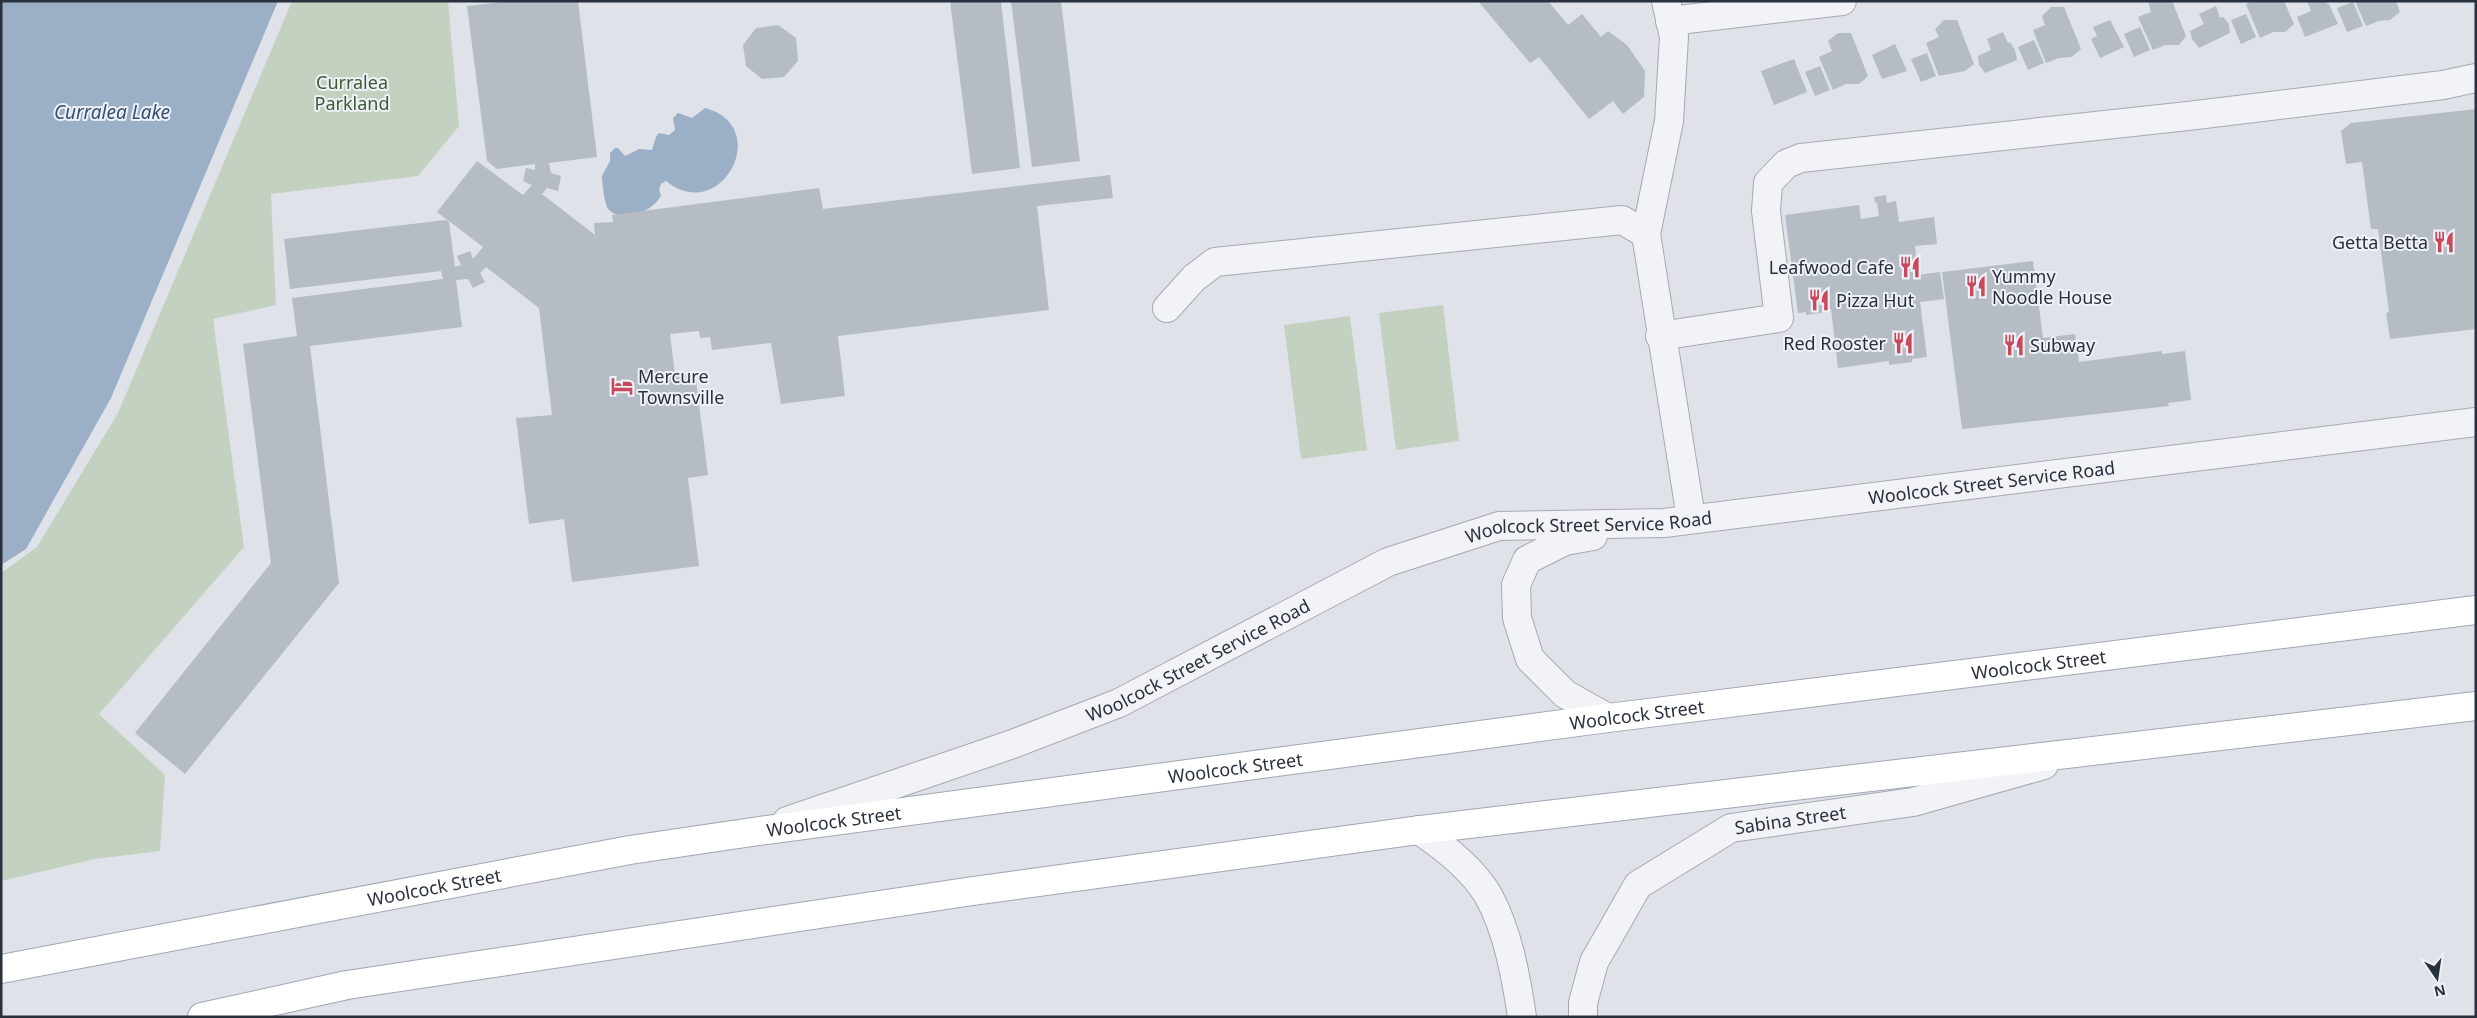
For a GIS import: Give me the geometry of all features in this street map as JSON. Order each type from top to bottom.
[{"type":"main road","name":"Woolcock Street","points":[[1,969],[630,850],[759,831],[1608,718],[2471,610]]},
{"type":"main road","points":[[202,1017],[367,982],[973,890],[1419,830],[2476,706]]},
{"type":"street","points":[[1691,518],[1660,336],[1646,234],[1669,121],[1674,37],[1668,11],[1842,1]]},
{"type":"street","points":[[1660,336],[1779,318],[1766,211],[1768,183],[1786,164],[1801,158],[2188,116],[2443,85],[2476,78]]},
{"type":"street","points":[[1167,308],[1194,278],[1215,262],[1622,220],[1646,234]]},
{"type":"street","name":"Woolcock Street Service Road","points":[[759,831],[1010,745],[1119,703],[1388,562],[1500,526],[1664,523],[1691,518],[2476,422]]},
{"type":"street","points":[[1608,718],[1565,694],[1530,658],[1517,618],[1516,585],[1527,560],[1565,541],[1664,523]]},
{"type":"street","name":"Sabina Street","points":[[1584,1017],[1584,1003],[1594,962],[1638,886],[1730,828],[1913,802],[2096,750]]},
{"type":"street","points":[[1419,830],[1449,850],[1488,895],[1505,934],[1522,1017]]},
{"type":"green space","name":"Curralea Parkland","points":[[292,1],[448,1],[459,126],[418,176],[271,194],[276,305],[213,319],[244,547],[99,714],[165,775],[160,851],[95,859],[1,881],[1,573],[37,547],[118,413]]},
{"type":"green space","points":[[1443,305],[1459,441],[1396,450],[1379,313]]},
{"type":"green space","points":[[1350,316],[1367,450],[1301,459],[1284,325]]},
{"type":"water","name":"Curralea Lake","points":[[1,1],[278,1],[111,398],[26,549],[1,565]]},
{"type":"water","points":[[705,108],[725,118],[736,133],[737,151],[732,168],[721,182],[705,191],[686,192],[666,181],[661,184],[659,190],[661,195],[658,201],[638,214],[621,215],[608,209],[602,176],[610,161],[610,153],[615,148],[618,148],[625,156],[639,149],[652,150],[659,133],[669,135],[675,130],[673,118],[678,113],[692,118]]},
{"type":"building","name":"Mercure Townsville","points":[[513,1],[578,1],[597,157],[549,163],[551,173],[561,176],[558,191],[547,188],[542,194],[595,235],[594,223],[613,222],[612,215],[819,188],[823,209],[1110,175],[1113,198],[1037,206],[1049,310],[838,336],[845,396],[781,404],[771,343],[712,350],[710,337],[700,338],[699,331],[670,334],[675,375],[695,373],[708,475],[688,478],[699,566],[572,582],[564,519],[529,524],[516,418],[552,415],[539,308],[486,267],[480,273],[485,282],[473,288],[468,279],[456,280],[462,327],[310,346],[339,583],[185,774],[135,733],[271,563],[243,344],[297,336],[292,298],[443,279],[441,271],[290,289],[284,239],[446,220],[449,222],[455,267],[461,265],[457,256],[470,251],[473,259],[483,247],[437,212],[477,161],[523,195],[532,185],[523,181],[526,168],[535,170],[535,164],[497,169],[487,161],[467,6]]},
{"type":"building","points":[[950,1],[1001,1],[1020,168],[972,174]]},
{"type":"building","points":[[1011,1],[1061,1],[1080,161],[1032,167]]},
{"type":"building","points":[[1478,1],[1548,1],[1568,25],[1582,14],[1601,37],[1608,31],[1627,45],[1645,71],[1644,97],[1623,114],[1613,101],[1589,119],[1539,57],[1530,63]]},
{"type":"building","points":[[2148,1],[2172,1],[2186,36],[2179,45],[2165,45],[2153,50],[2138,17],[2151,12]]},
{"type":"building","points":[[2253,1],[2284,1],[2294,24],[2285,32],[2273,32],[2260,38],[2246,4]]},
{"type":"building","points":[[2307,1],[2326,1],[2338,24],[2305,37],[2297,17],[2311,11]]},
{"type":"building","points":[[2355,1],[2396,1],[2400,12],[2390,20],[2379,21],[2366,26]]},
{"type":"building","points":[[2353,2],[2363,26],[2347,32],[2337,8]]},
{"type":"building","points":[[2216,6],[2220,18],[2223,17],[2229,24],[2230,33],[2199,48],[2192,39],[2190,31],[2204,24],[2199,14]]},
{"type":"building","points":[[2051,7],[2064,7],[2081,49],[2072,57],[2059,58],[2046,63],[2033,30],[2045,25],[2042,16]]},
{"type":"building","points":[[2246,14],[2256,37],[2241,44],[2231,20]]},
{"type":"building","points":[[1944,20],[1957,20],[1974,64],[1965,71],[1939,76],[1926,43],[1939,37],[1935,29]]},
{"type":"building","points":[[2110,20],[2124,47],[2100,58],[2091,39],[2097,36],[2093,27]]},
{"type":"building","points":[[778,25],[796,38],[798,61],[784,77],[762,79],[746,66],[743,45],[756,28]]},
{"type":"building","points":[[2140,27],[2150,50],[2134,57],[2124,34]]},
{"type":"building","points":[[2003,32],[2008,43],[2010,42],[2015,50],[2017,60],[1985,73],[1979,65],[1978,56],[1991,50],[1987,39]]},
{"type":"building","points":[[1838,33],[1851,33],[1868,76],[1859,84],[1846,84],[1833,90],[1819,57],[1832,51],[1828,41]]},
{"type":"building","points":[[2034,40],[2044,63],[2028,70],[2018,47]]},
{"type":"building","points":[[1895,44],[1907,71],[1882,79],[1872,55]]},
{"type":"building","points":[[1927,53],[1936,76],[1921,82],[1911,59]]},
{"type":"building","points":[[1794,59],[1807,92],[1774,105],[1761,71]]},
{"type":"building","points":[[1820,66],[1830,90],[1815,96],[1805,72]]},
{"type":"building","points":[[2476,109],[2476,329],[2390,339],[2386,313],[2389,312],[2378,229],[2371,229],[2362,162],[2346,164],[2341,131],[2351,123]]},
{"type":"building","points":[[1886,195],[1887,203],[1896,201],[1899,222],[1934,217],[1937,244],[1915,246],[1918,275],[1940,272],[1944,299],[1920,302],[1927,357],[1912,359],[1912,362],[1889,365],[1889,361],[1838,368],[1831,309],[1827,309],[1827,312],[1806,315],[1806,312],[1798,313],[1785,215],[1859,205],[1861,219],[1879,216],[1877,202],[1875,203],[1874,197]]},
{"type":"building","name":"Subway","points":[[2033,261],[2043,338],[2075,334],[2079,362],[2162,351],[2162,354],[2185,351],[2191,400],[2168,403],[2169,406],[1962,429],[1942,272]]},
{"type":"place","name":"Getta Betta","points":[[2444,242]]},
{"type":"place","name":"Leafwood Cafe","points":[[1910,267]]},
{"type":"place","name":"Yummy Noodle House","points":[[1976,286]]},
{"type":"place","name":"Pizza Hut","points":[[1819,300]]},
{"type":"place","name":"Red Rooster","points":[[1903,343]]},
{"type":"place","name":"Subway","points":[[2014,345]]},
{"type":"place","name":"Mercure Townsville","points":[[622,386]]}]
